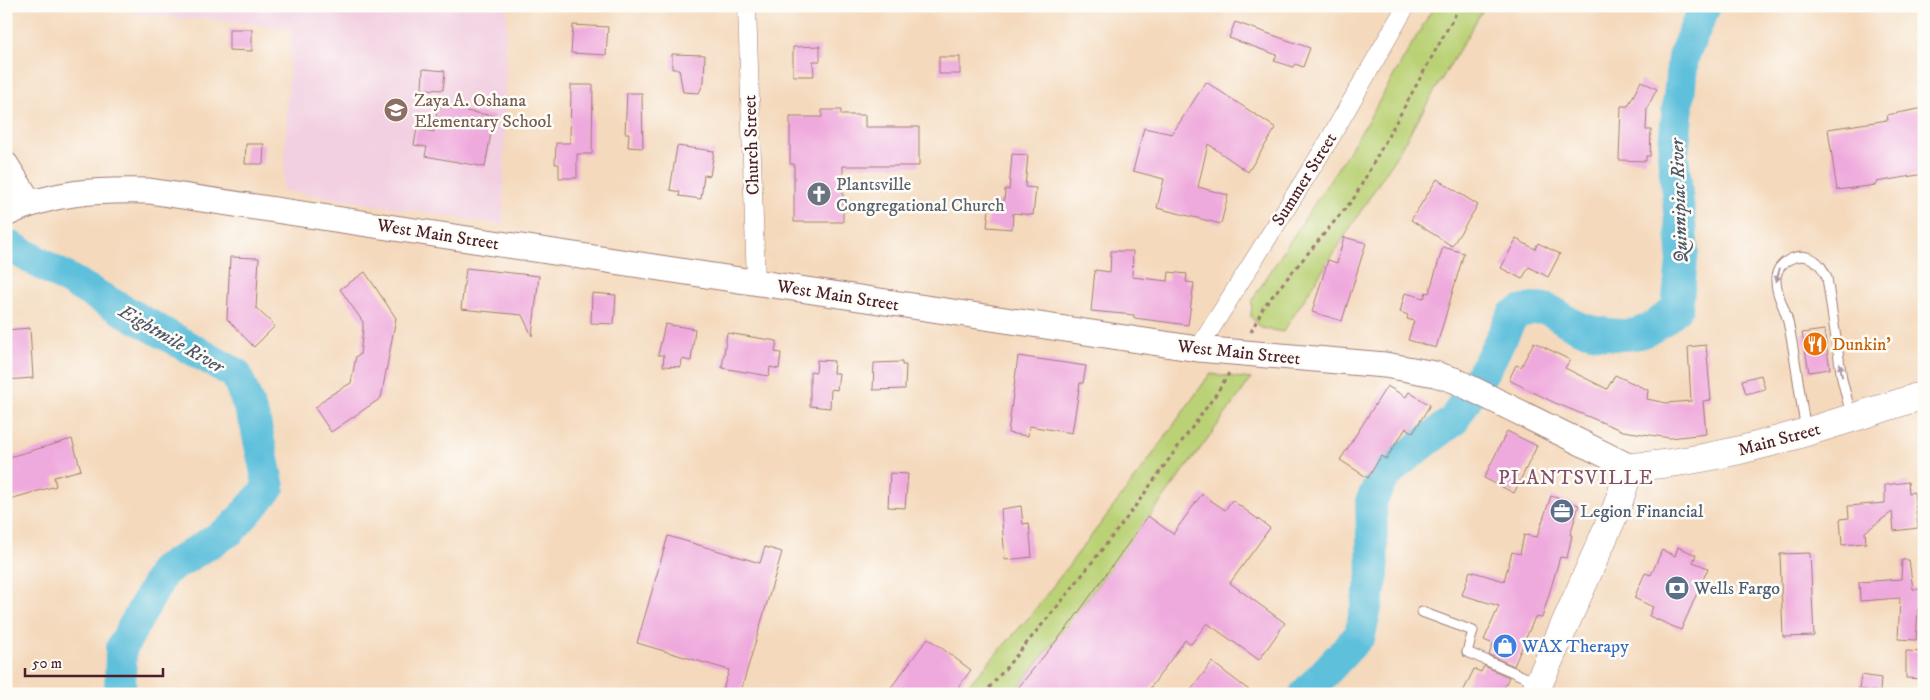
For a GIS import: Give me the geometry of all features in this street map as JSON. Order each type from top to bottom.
[{"type":"highway","name":"Main Street","points":[[1630,467],[1667,465],[1738,450],[1852,418],[1924,395]]},
{"type":"highway","points":[[1537,688],[1617,507],[1630,467]]},
{"type":"main road","points":[[6,165],[30,203]]},
{"type":"main road","name":"West Main Street","points":[[6,214],[30,203],[69,193],[105,190],[149,191],[1198,349],[1385,365],[1435,374],[1454,380],[1630,467]]},
{"type":"street","name":"Church Street","points":[[747,6],[756,283]]},
{"type":"street","name":"Summer Street","points":[[1198,349],[1328,142],[1406,6]]},
{"type":"lane","points":[[1807,431],[1788,323],[1776,287],[1778,268],[1787,260],[1796,257],[1810,258],[1822,266],[1827,278],[1842,379],[1852,418]]},
{"type":"lane","points":[[1422,612],[1474,631],[1467,652],[1537,688]]},
{"type":"shaded area","name":"Zaya A. Oshana Elementary School","points":[[131,6],[507,6],[503,225],[283,190],[291,29],[205,18],[187,19],[131,13]]},
{"type":"green space","points":[[1434,6],[1485,6],[1395,158],[1283,332],[1261,328],[1251,317],[1252,300],[1363,129]]},
{"type":"green space","points":[[1210,374],[1251,379],[1163,499],[1013,694],[960,694],[1031,615],[1143,468]]},
{"type":"building","points":[[1235,22],[1310,48],[1303,67],[1295,64],[1293,67],[1274,61],[1277,55],[1229,38]]},
{"type":"building","points":[[573,25],[608,27],[606,55],[571,53]]},
{"type":"building","points":[[229,29],[252,29],[252,51],[229,50]]},
{"type":"building","points":[[820,46],[820,61],[813,61],[814,76],[793,76],[793,47]]},
{"type":"building","points":[[672,54],[705,55],[704,82],[699,93],[683,92],[679,69],[672,69]]},
{"type":"building","points":[[939,57],[960,57],[960,74],[939,74]]},
{"type":"building","points":[[423,69],[445,71],[443,90],[422,89]]},
{"type":"building","points":[[1641,81],[1657,89],[1647,108],[1646,130],[1651,130],[1650,156],[1646,156],[1646,161],[1619,160],[1621,106],[1628,106]]},
{"type":"building","points":[[1206,82],[1276,128],[1248,172],[1208,144],[1198,187],[1228,195],[1221,224],[1157,208],[1164,179],[1133,171],[1144,128],[1172,134]]},
{"type":"building","points":[[571,85],[593,85],[592,154],[577,154],[577,178],[559,178],[559,164],[555,164],[556,143],[570,143]]},
{"type":"building","points":[[627,93],[642,93],[643,148],[628,147],[629,133],[625,133]]},
{"type":"building","points":[[438,106],[494,116],[485,167],[425,156],[427,147],[414,145],[417,129],[434,132]]},
{"type":"building","points":[[1924,108],[1924,174],[1876,182],[1876,185],[1837,190],[1828,129],[1888,120],[1887,115]]},
{"type":"building","name":"Plantsville Congregational Church","points":[[822,110],[841,110],[841,115],[865,115],[865,127],[919,127],[919,166],[843,166],[843,222],[794,222],[794,164],[790,164],[790,117],[822,117]]},
{"type":"building","points":[[246,144],[264,144],[263,164],[245,164]]},
{"type":"building","points":[[677,146],[714,151],[710,176],[704,175],[701,199],[679,196],[680,192],[670,190]]},
{"type":"building","points":[[1012,154],[1028,155],[1025,187],[1036,188],[1033,215],[1013,213],[1012,229],[987,227],[990,201],[1004,202],[1005,189],[1009,190]]},
{"type":"building","points":[[1437,179],[1478,205],[1452,246],[1411,220]]},
{"type":"building","points":[[1344,237],[1366,243],[1342,321],[1312,312],[1328,260],[1337,263]]},
{"type":"building","points":[[1516,239],[1535,249],[1538,243],[1560,254],[1548,277],[1529,267],[1522,279],[1501,268]]},
{"type":"building","points":[[1443,247],[1464,253],[1436,348],[1408,340],[1414,321],[1407,319],[1408,315],[1400,312],[1405,293],[1424,298],[1426,292],[1429,293]]},
{"type":"building","points":[[1111,251],[1133,251],[1132,277],[1168,281],[1169,272],[1187,274],[1186,282],[1194,283],[1188,325],[1134,318],[1134,315],[1091,311],[1095,270],[1110,272]]},
{"type":"building","points":[[230,257],[259,258],[256,308],[275,326],[254,347],[227,319]]},
{"type":"building","points":[[466,268],[539,276],[532,336],[522,315],[461,309]]},
{"type":"building","points":[[365,272],[396,318],[381,398],[331,432],[315,408],[327,397],[351,383],[356,356],[360,355],[363,329],[363,322],[340,289]]},
{"type":"building","points":[[592,293],[616,295],[614,324],[591,323]]},
{"type":"building","points":[[665,324],[695,329],[691,361],[682,359],[681,367],[663,366],[664,355],[658,355]]},
{"type":"building","points":[[30,328],[33,378],[6,380],[6,330]]},
{"type":"building","name":"Dunkin'","points":[[1824,330],[1830,369],[1809,372],[1802,333]]},
{"type":"building","points":[[727,333],[777,341],[775,352],[781,353],[779,369],[770,367],[769,376],[722,368]]},
{"type":"building","points":[[1534,342],[1570,360],[1565,368],[1607,389],[1615,375],[1648,390],[1647,399],[1666,403],[1691,401],[1688,347],[1706,345],[1711,400],[1703,401],[1706,434],[1670,438],[1623,431],[1553,402],[1509,380],[1516,365],[1521,367]]},
{"type":"building","points":[[1018,356],[1086,366],[1083,383],[1080,383],[1072,433],[1029,426],[1028,436],[1008,433]]},
{"type":"building","points":[[817,360],[834,361],[833,373],[839,373],[837,390],[831,389],[830,408],[810,406],[810,371],[816,372]]},
{"type":"building","points":[[902,362],[902,365],[906,365],[905,389],[873,390],[874,363]]},
{"type":"building","points":[[1761,375],[1765,389],[1746,394],[1742,380]]},
{"type":"building","points":[[1387,386],[1406,397],[1409,392],[1430,405],[1413,433],[1406,428],[1386,459],[1381,456],[1368,478],[1340,460]]},
{"type":"building","points":[[1507,431],[1537,446],[1514,493],[1484,478]]},
{"type":"building","points":[[72,439],[81,470],[54,477],[56,486],[6,500],[6,458]]},
{"type":"building","points":[[890,473],[908,474],[905,508],[888,507]]},
{"type":"building","points":[[1908,482],[1909,493],[1914,492],[1918,528],[1894,531],[1892,512],[1865,532],[1866,543],[1842,545],[1840,519],[1849,518],[1848,506],[1885,503],[1885,485]]},
{"type":"building","points":[[1202,494],[1225,510],[1232,500],[1270,528],[1230,583],[1285,623],[1259,660],[1207,623],[1191,644],[1185,640],[1146,694],[1013,694],[1070,624],[1148,516],[1173,534]]},
{"type":"building","points":[[1551,496],[1579,505],[1570,535],[1572,535],[1567,558],[1560,557],[1542,618],[1535,617],[1514,666],[1489,655],[1493,644],[1484,640],[1499,606],[1462,595],[1470,571],[1504,581],[1512,552],[1520,554],[1524,535],[1537,537]]},
{"type":"building","points":[[1021,506],[1023,524],[1029,523],[1032,557],[1005,560],[1001,509]]},
{"type":"building","points":[[668,536],[760,563],[765,547],[782,552],[740,694],[723,690],[729,670],[637,643]]},
{"type":"building","name":"Wells Fargo","points":[[1678,547],[1696,555],[1693,562],[1708,568],[1681,630],[1649,616],[1653,607],[1634,598],[1645,573],[1651,575],[1662,550],[1675,556]]},
{"type":"building","points":[[1810,553],[1814,636],[1783,637],[1780,554]]},
{"type":"building","points":[[1902,560],[1909,560],[1913,589],[1924,589],[1924,608],[1918,609],[1916,640],[1898,639],[1900,598],[1860,601],[1859,582],[1901,579]]},
{"type":"building","points":[[928,638],[971,670],[953,694],[886,694]]},
{"type":"building","points":[[1906,651],[1924,652],[1924,679],[1906,678]]},
{"type":"building","points":[[1212,662],[1254,694],[1188,694]]},
{"type":"building","points":[[1484,666],[1509,677],[1501,694],[1462,694],[1474,669],[1481,672]]},
{"type":"building","points":[[1861,675],[1881,678],[1880,692],[1859,689]]},
{"type":"waterway","name":"Quinnipiac River","points":[[1305,694],[1360,635],[1373,575],[1371,502],[1381,481],[1398,463],[1453,421],[1489,362],[1513,315],[1526,310],[1543,309],[1582,329],[1611,334],[1632,335],[1650,329],[1677,308],[1683,251],[1673,154],[1683,57],[1705,6]]},
{"type":"waterway","name":"Eightmile River","points":[[6,244],[236,374],[255,422],[269,487],[231,530],[164,571],[121,649],[120,694]]},
{"type":"place","name":"Zaya A. Oshana Elementary School","points":[[396,110]]},
{"type":"place","name":"Plantsville Congregational Church","points":[[819,194]]},
{"type":"place","name":"Dunkin'","points":[[1815,344]]},
{"type":"place","name":"Legion Financial","points":[[1562,511]]},
{"type":"place","name":"Wells Fargo","points":[[1677,588]]},
{"type":"place","name":"WAX Therapy","points":[[1505,646]]},
{"type":"district","name":"PLANTSVILLE","points":[[1576,477]]}]
